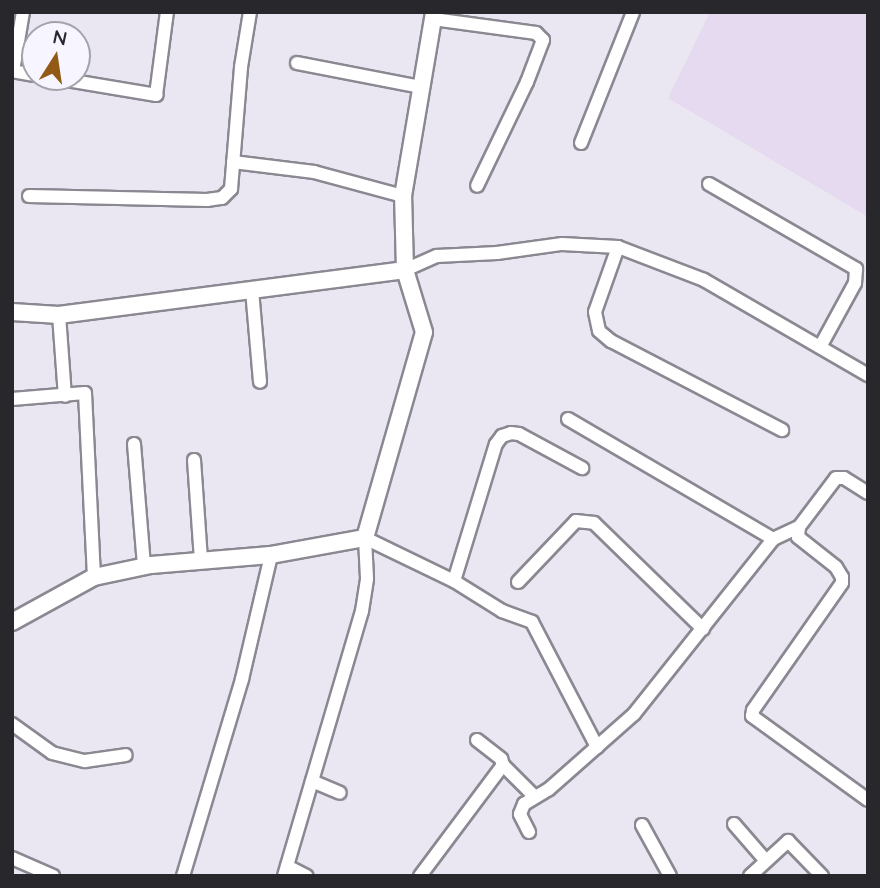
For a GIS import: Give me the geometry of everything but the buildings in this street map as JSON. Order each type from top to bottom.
[{"type":"street","points":[[13,71],[23,12]]},
{"type":"street","points":[[91,84],[156,95],[167,12]]},
{"type":"street","points":[[29,196],[207,200],[222,198],[231,189],[250,12]]},
{"type":"street","points":[[581,143],[633,12]]},
{"type":"street","points":[[307,876],[286,871],[362,611],[367,578],[365,538],[424,332],[405,270],[403,196],[433,16],[536,33],[543,40],[527,82],[477,186]]},
{"type":"street","points":[[297,63],[421,87]]},
{"type":"street","points":[[233,162],[314,172],[403,196]]},
{"type":"street","points":[[709,184],[856,270],[855,283],[820,347]]},
{"type":"street","points":[[12,312],[59,315],[405,270],[438,256],[497,253],[562,244],[618,247],[705,279],[868,375]]},
{"type":"street","points":[[618,247],[595,312],[599,331],[611,341],[782,430]]},
{"type":"street","points":[[252,290],[260,383]]},
{"type":"street","points":[[59,315],[65,396]]},
{"type":"street","points":[[12,399],[85,393],[94,577]]},
{"type":"street","points":[[568,419],[773,539]]},
{"type":"street","points":[[454,581],[496,444],[502,436],[519,434],[582,468]]},
{"type":"street","points":[[134,444],[144,566]]},
{"type":"street","points":[[194,460],[201,559]]},
{"type":"street","points":[[529,832],[520,814],[524,804],[550,789],[634,714],[773,539],[799,527],[836,478],[844,478],[868,493]]},
{"type":"street","points":[[518,582],[576,521],[594,523],[704,629]]},
{"type":"street","points":[[799,527],[798,537],[835,567],[842,577],[842,583],[753,710],[752,716],[868,800]]},
{"type":"street","points":[[12,622],[94,577],[144,566],[271,555],[365,538],[454,581],[502,611],[532,622],[597,747]]},
{"type":"street","points":[[183,876],[242,679],[271,555]]},
{"type":"street","points":[[12,724],[52,753],[85,761],[126,755]]},
{"type":"street","points":[[477,740],[501,759],[503,765],[535,797]]},
{"type":"street","points":[[420,876],[503,765]]},
{"type":"street","points":[[312,781],[340,793]]},
{"type":"street","points":[[734,824],[766,861]]},
{"type":"street","points":[[642,825],[670,876]]},
{"type":"street","points":[[750,876],[788,842],[822,876]]},
{"type":"street","points":[[12,859],[53,876]]},
{"type":"shaded area","points":[[710,12],[868,12],[868,217],[668,98]]}]
